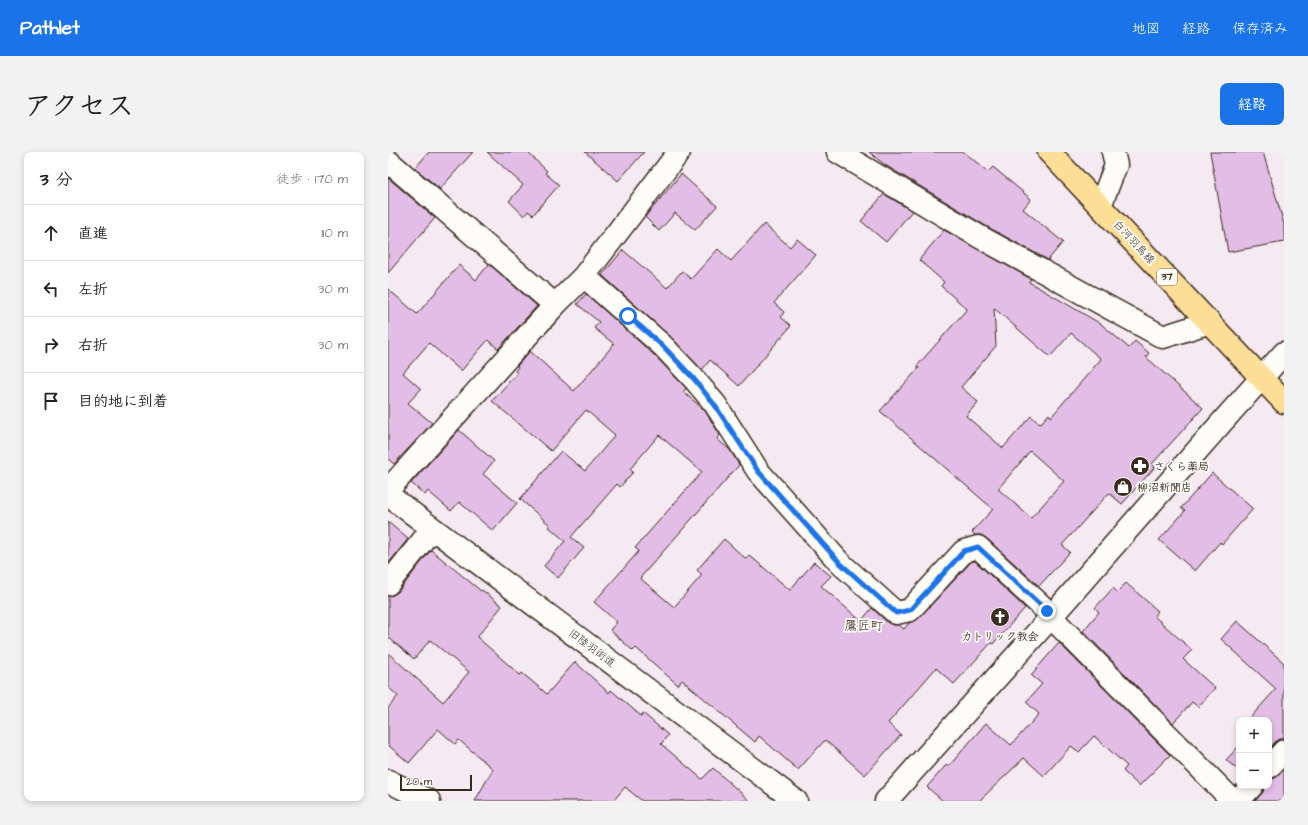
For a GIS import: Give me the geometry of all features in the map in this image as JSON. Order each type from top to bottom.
[{"type":"main road","name":"白河羽鳥線","points":[[1049,152],[1284,402]]},
{"type":"street","points":[[388,490],[555,305],[584,276],[679,152]]},
{"type":"street","points":[[838,152],[980,238],[1163,337],[1210,322]]},
{"type":"street","points":[[1100,206],[1116,165],[1113,152]]},
{"type":"street","points":[[388,161],[555,305]]},
{"type":"street","points":[[584,276],[663,346],[694,379],[714,404],[758,471],[840,563],[896,613],[910,610],[964,551],[978,547],[1047,611],[1051,617],[1234,801]]},
{"type":"street","points":[[895,798],[1051,617],[1284,353]]},
{"type":"street","name":"旧陸羽街道","points":[[388,495],[796,801]]},
{"type":"street","points":[[388,584],[432,529]]},
{"type":"street","points":[[1272,764],[1284,751]]},
{"type":"street","points":[[388,781],[429,801]]},
{"type":"street","points":[[1238,801],[1249,789]]},
{"type":"building","points":[[429,152],[473,152],[440,189],[415,168]]},
{"type":"building","points":[[487,152],[527,152],[547,171],[545,173],[559,185],[533,215],[528,211],[524,216],[509,201],[523,185]]},
{"type":"building","points":[[585,152],[644,152],[618,181]]},
{"type":"building","points":[[869,152],[964,152],[988,172],[993,167],[1031,199],[1023,209],[1063,242],[1048,260],[986,226],[885,165]]},
{"type":"building","points":[[1210,152],[1263,152],[1284,224],[1284,242],[1228,252]]},
{"type":"building","points":[[681,174],[717,206],[695,230],[675,213],[659,231],[645,217]]},
{"type":"building","points":[[388,178],[435,218],[388,273]]},
{"type":"building","points":[[884,194],[912,211],[886,242],[861,221]]},
{"type":"building","points":[[764,224],[790,247],[797,239],[816,255],[774,303],[784,312],[781,317],[791,326],[739,386],[710,360],[702,370],[671,337],[602,275],[623,250],[667,288],[682,271],[691,279],[718,249],[731,261]]},
{"type":"building","points":[[944,230],[1031,279],[1029,282],[1101,324],[1129,348],[1135,341],[1149,353],[1146,357],[1203,408],[1152,464],[1155,467],[1122,504],[1109,493],[1062,545],[1070,552],[1039,586],[986,538],[981,535],[975,535],[972,532],[993,509],[880,411],[919,368],[917,366],[967,309],[941,286],[944,282],[919,260]],"holes":[[[994,308],[1050,357],[1071,333],[1101,359],[1051,417],[1049,414],[1040,424],[1031,416],[1003,448],[966,416],[978,402],[961,387],[996,346]],[[1030,451],[1064,481],[1031,518],[998,489]]]},
{"type":"building","points":[[489,264],[537,306],[498,349],[488,340],[461,371],[429,343],[403,373],[421,389],[408,403],[432,423],[394,464],[388,459],[388,289],[417,314],[459,265],[476,280]]},
{"type":"building","points":[[586,294],[654,355],[685,387],[686,389],[683,392],[705,411],[720,435],[717,439],[730,450],[739,465],[640,578],[674,607],[702,575],[697,570],[724,539],[746,559],[749,555],[790,590],[814,562],[831,576],[821,586],[861,621],[872,608],[888,623],[899,625],[904,629],[909,623],[919,618],[971,562],[975,561],[1025,608],[954,684],[936,668],[888,723],[901,735],[865,775],[825,740],[798,770],[759,736],[755,742],[682,680],[678,685],[636,648],[633,651],[610,630],[617,622],[594,602],[639,551],[635,548],[702,472],[659,435],[630,469],[633,472],[620,487],[617,484],[571,537],[584,548],[558,578],[544,566],[565,541],[548,526],[550,525],[520,499],[561,451],[585,471],[615,435],[586,410],[551,451],[492,401],[517,373],[515,371],[518,367],[517,366],[530,351],[574,391],[614,344],[594,328],[599,322],[577,304]]},
{"type":"building","points":[[459,430],[494,461],[483,474],[517,503],[493,531],[459,502],[451,511],[428,491],[425,495],[411,483]]},
{"type":"building","points":[[1212,473],[1253,509],[1222,544],[1220,542],[1195,571],[1159,540],[1185,511],[1181,508]]},
{"type":"building","points":[[388,522],[408,539],[388,564]]},
{"type":"building","points":[[431,550],[481,591],[482,590],[502,606],[477,637],[520,675],[522,673],[547,694],[575,662],[609,693],[611,690],[641,716],[643,713],[668,735],[661,744],[702,779],[713,768],[750,801],[642,801],[625,787],[613,801],[475,801],[493,769],[459,740],[455,744],[438,729],[409,763],[388,745],[388,708],[398,696],[388,687],[388,653],[443,702],[469,672],[430,640],[414,659],[388,637],[388,596],[398,592]]},
{"type":"building","points":[[1126,583],[1158,611],[1154,616],[1192,650],[1183,659],[1215,688],[1198,707],[1192,702],[1173,723],[1083,631],[1099,612],[1095,608],[1113,588],[1117,592]]},
{"type":"building","points":[[1237,621],[1284,663],[1284,739],[1280,739],[1272,746],[1272,717],[1251,717],[1276,689],[1221,639]]},
{"type":"building","points":[[1059,643],[1170,755],[1139,786],[1123,771],[1127,766],[1094,736],[1079,752],[1071,746],[1044,776],[1024,758],[979,801],[943,801],[927,787],[947,764],[949,766],[986,723],[1011,745],[1039,714],[1026,702],[1042,684],[1031,675]]},
{"type":"building","points":[[1236,749],[1236,768],[1226,760]]},
{"type":"building","points":[[1284,769],[1284,801],[1255,801],[1263,792],[1264,789],[1272,789],[1272,779],[1278,776]]},
{"type":"place","name":"さくら薬局","points":[[1140,466]]},
{"type":"place","name":"柳沼新聞店","points":[[1123,487]]},
{"type":"place","name":"カトリック教会","points":[[1000,617]]},
{"type":"district","name":"鷹匠町","points":[[864,626]]},
{"type":"route","points":[[628,316],[663,346],[694,379],[714,404],[758,471],[790,508],[840,563],[896,613],[910,610],[964,551],[978,547],[1047,611]]}]
